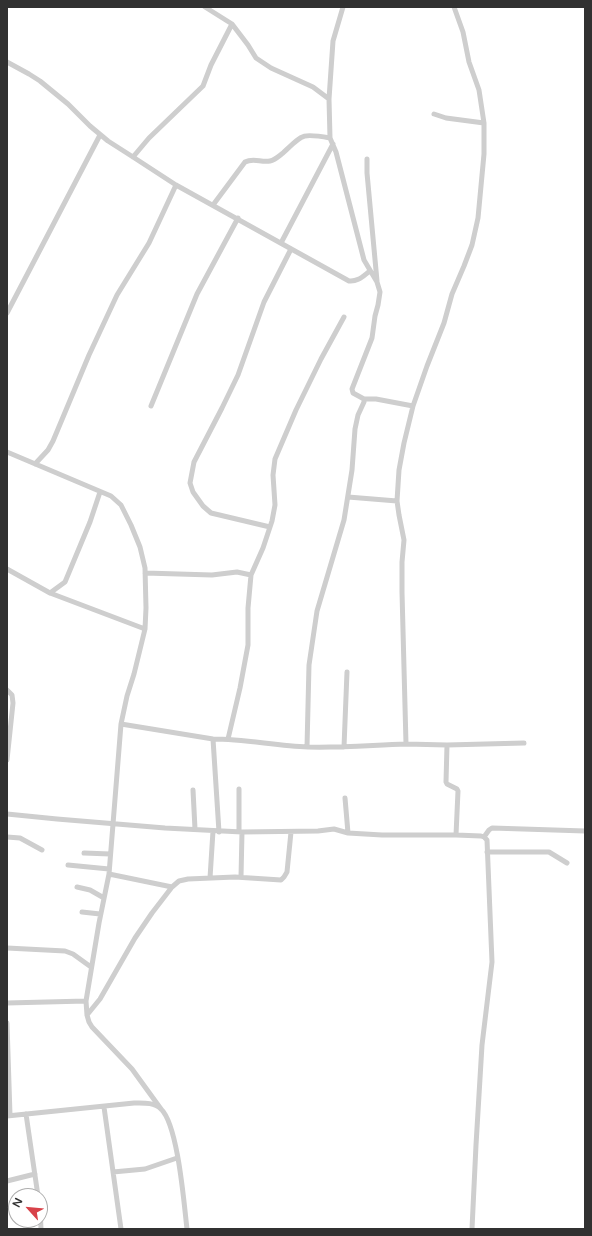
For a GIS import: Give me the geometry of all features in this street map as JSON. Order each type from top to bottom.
[{"type":"street","points":[[205,7],[232,24],[256,58],[271,68],[313,87],[329,99]]},
{"type":"street","points":[[343,7],[333,41],[329,99],[330,138],[333,144],[364,260],[377,282]]},
{"type":"street","points":[[406,744],[402,592],[404,540],[398,515],[397,501],[399,470],[413,406],[426,366],[444,323],[452,294],[472,245],[478,218],[484,154],[484,123],[479,90],[469,62],[463,32],[454,7]]},
{"type":"street","points":[[133,157],[149,138],[203,86],[211,65],[232,24]]},
{"type":"street","points":[[7,62],[40,81],[68,104],[100,135],[176,185],[238,218],[349,281],[354,282],[359,280],[370,272]]},
{"type":"street","points":[[434,114],[446,118],[484,123]]},
{"type":"street","points":[[7,313],[100,135]]},
{"type":"street","points":[[213,205],[245,162],[250,159],[265,162],[271,161],[305,135],[330,138]]},
{"type":"street","points":[[281,243],[333,144]]},
{"type":"street","points":[[367,159],[377,282],[380,292],[372,338],[352,389],[353,393],[364,399],[376,399],[413,406]]},
{"type":"street","points":[[35,464],[48,450],[53,441],[89,355],[117,295],[149,243],[176,185]]},
{"type":"street","points":[[150,406],[196,294],[238,218]]},
{"type":"street","points":[[270,527],[211,513],[206,510],[196,497],[190,484],[194,462],[238,375],[264,302],[291,249]]},
{"type":"street","points":[[228,739],[248,645],[248,608],[251,575],[270,527],[275,505],[273,475],[274,459],[302,397],[344,317]]},
{"type":"street","points":[[307,747],[309,665],[317,611],[344,520],[352,470],[355,429],[364,399]]},
{"type":"street","points":[[7,452],[111,496],[121,505],[131,525],[140,547],[145,568],[145,629],[121,724],[109,871],[100,914],[86,1001],[87,1015],[92,1028],[132,1069],[165,1115],[172,1131],[180,1174],[187,1229]]},
{"type":"street","points":[[50,593],[65,582],[90,522],[100,492]]},
{"type":"street","points":[[348,497],[397,501]]},
{"type":"street","points":[[7,569],[50,593],[145,629]]},
{"type":"street","points":[[145,572],[212,575],[237,572],[251,575]]},
{"type":"street","points":[[344,747],[347,672]]},
{"type":"street","points":[[7,690],[12,696],[13,703],[7,760]]},
{"type":"street","points":[[121,724],[213,739],[228,739],[307,747],[524,743]]},
{"type":"street","points":[[213,739],[219,832]]},
{"type":"street","points":[[447,745],[446,782],[447,784],[457,788],[458,792],[456,835]]},
{"type":"street","points":[[239,789],[241,877]]},
{"type":"street","points":[[192,790],[195,829]]},
{"type":"street","points":[[345,798],[348,833]]},
{"type":"street","points":[[7,814],[219,832],[291,832],[334,830],[348,833],[382,836],[456,835],[484,837]]},
{"type":"street","points":[[484,837],[492,828],[585,831]]},
{"type":"street","points":[[210,878],[213,831]]},
{"type":"street","points":[[87,1015],[100,999],[134,938],[172,887],[179,881],[188,879],[241,877],[281,880],[287,872],[291,832]]},
{"type":"street","points":[[7,837],[20,838],[42,850]]},
{"type":"street","points":[[472,1229],[482,1045],[492,962],[487,840],[484,837]]},
{"type":"street","points":[[487,852],[549,852],[567,863]]},
{"type":"street","points":[[84,853],[110,854]]},
{"type":"street","points":[[68,865],[109,871],[172,887]]},
{"type":"street","points":[[77,887],[90,890],[104,898]]},
{"type":"street","points":[[82,912],[100,914]]},
{"type":"street","points":[[7,948],[65,951],[73,954],[91,967]]},
{"type":"street","points":[[7,1003],[86,1001]]},
{"type":"street","points":[[7,1023],[8,1115],[134,1103],[151,1104],[161,1109]]},
{"type":"street","points":[[104,1107],[121,1229]]},
{"type":"street","points":[[26,1114],[37,1188]]},
{"type":"street","points":[[113,1172],[145,1169],[177,1158]]},
{"type":"street","points":[[7,1181],[35,1174]]}]
